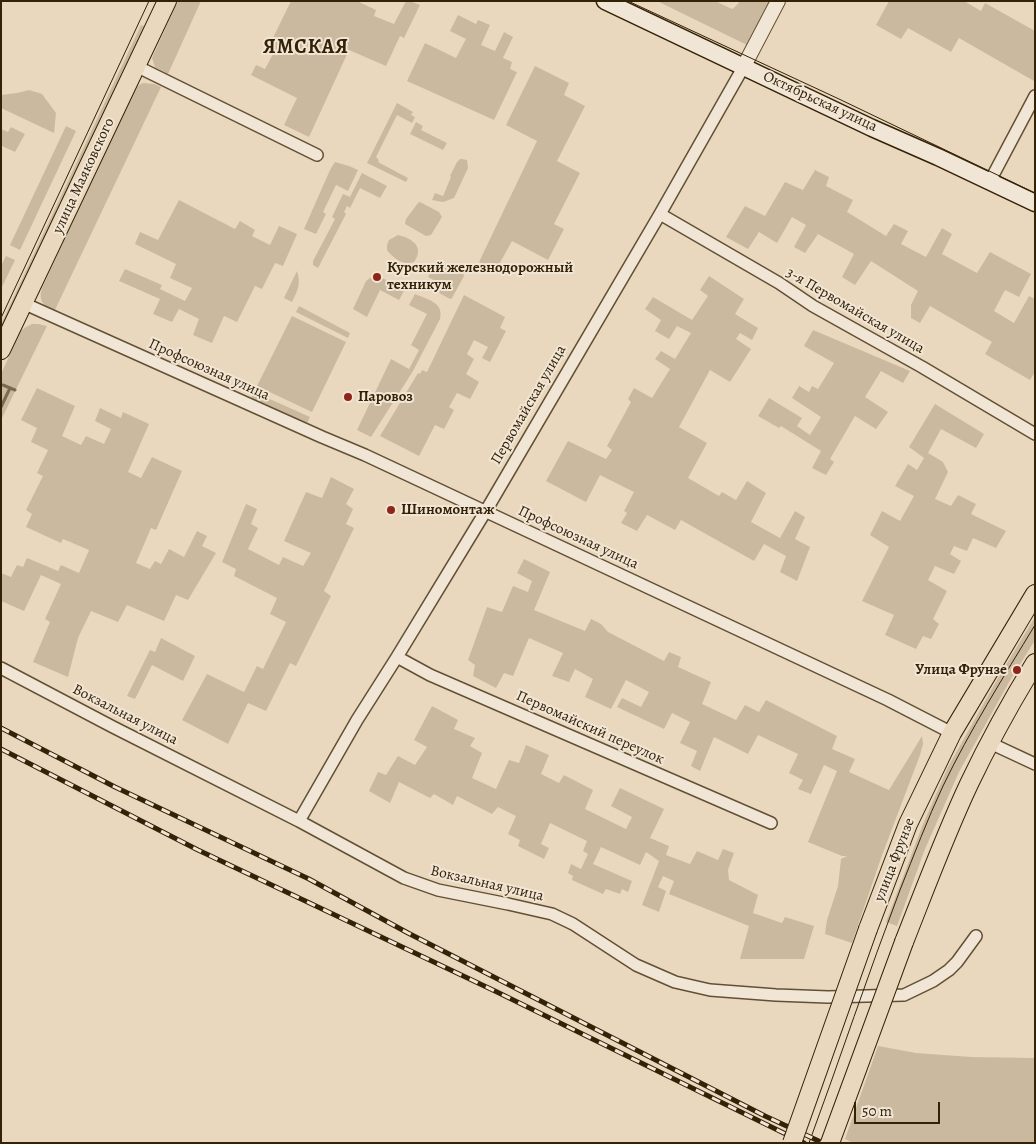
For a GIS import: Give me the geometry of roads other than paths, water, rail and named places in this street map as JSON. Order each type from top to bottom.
[{"type":"main road","name":"улица Маяковского","points":[[1,350],[167,1]]},
{"type":"main road","name":"Октябрьская улица","points":[[605,1],[1035,203]]},
{"type":"main road","name":"улица Фрунзе","points":[[792,1143],[868,928],[908,824],[952,733],[1035,594]]},
{"type":"main road","points":[[830,1143],[904,942],[936,862],[969,785],[990,742],[1035,663]]},
{"type":"street","name":"Первомайская улица","points":[[299,821],[660,214],[744,66],[778,1]]},
{"type":"street","points":[[136,66],[317,155]]},
{"type":"street","points":[[990,181],[1035,96]]},
{"type":"street","name":"3-я Первомайская улица","points":[[660,214],[813,306],[922,367],[1035,434]]},
{"type":"street","name":"Профсоюзная улица","points":[[23,303],[365,455],[879,696],[952,733]]},
{"type":"street","name":"Первомайский переулок","points":[[397,657],[430,675],[771,824]]},
{"type":"street","name":"Вокзальная улица","points":[[1,668],[299,821],[404,878],[438,890],[552,914],[573,924],[636,964],[675,982],[710,990],[776,995],[828,997],[904,994],[933,981],[949,970],[976,936]]},
{"type":"street","points":[[990,742],[1035,764]]},
{"type":"waterway","points":[[3,385],[10,388]]},
{"type":"waterway","points":[[1,407],[10,388],[15,390]]},
{"type":"tram line","points":[[1,318],[149,1]]},
{"type":"tram line","points":[[628,1],[1035,193]]},
{"type":"tram line","points":[[809,1143],[900,890],[943,786],[987,704],[1035,625]]},
{"type":"railway","points":[[1,728],[115,787],[309,879],[408,933],[765,1116],[823,1143]]},
{"type":"railway","points":[[1,749],[198,850],[497,992],[804,1143]]},
{"type":"place","name":"Курский железнодорожный техникум","points":[[377,277]]},
{"type":"place","name":"Паровоз","points":[[348,397]]},
{"type":"place","name":"Шиномонтаж","points":[[391,510]]},
{"type":"place","name":"Улица Фрунзе","points":[[1017,670]]},
{"type":"district","name":"ЯМСКАЯ","points":[[306,48]]}]
